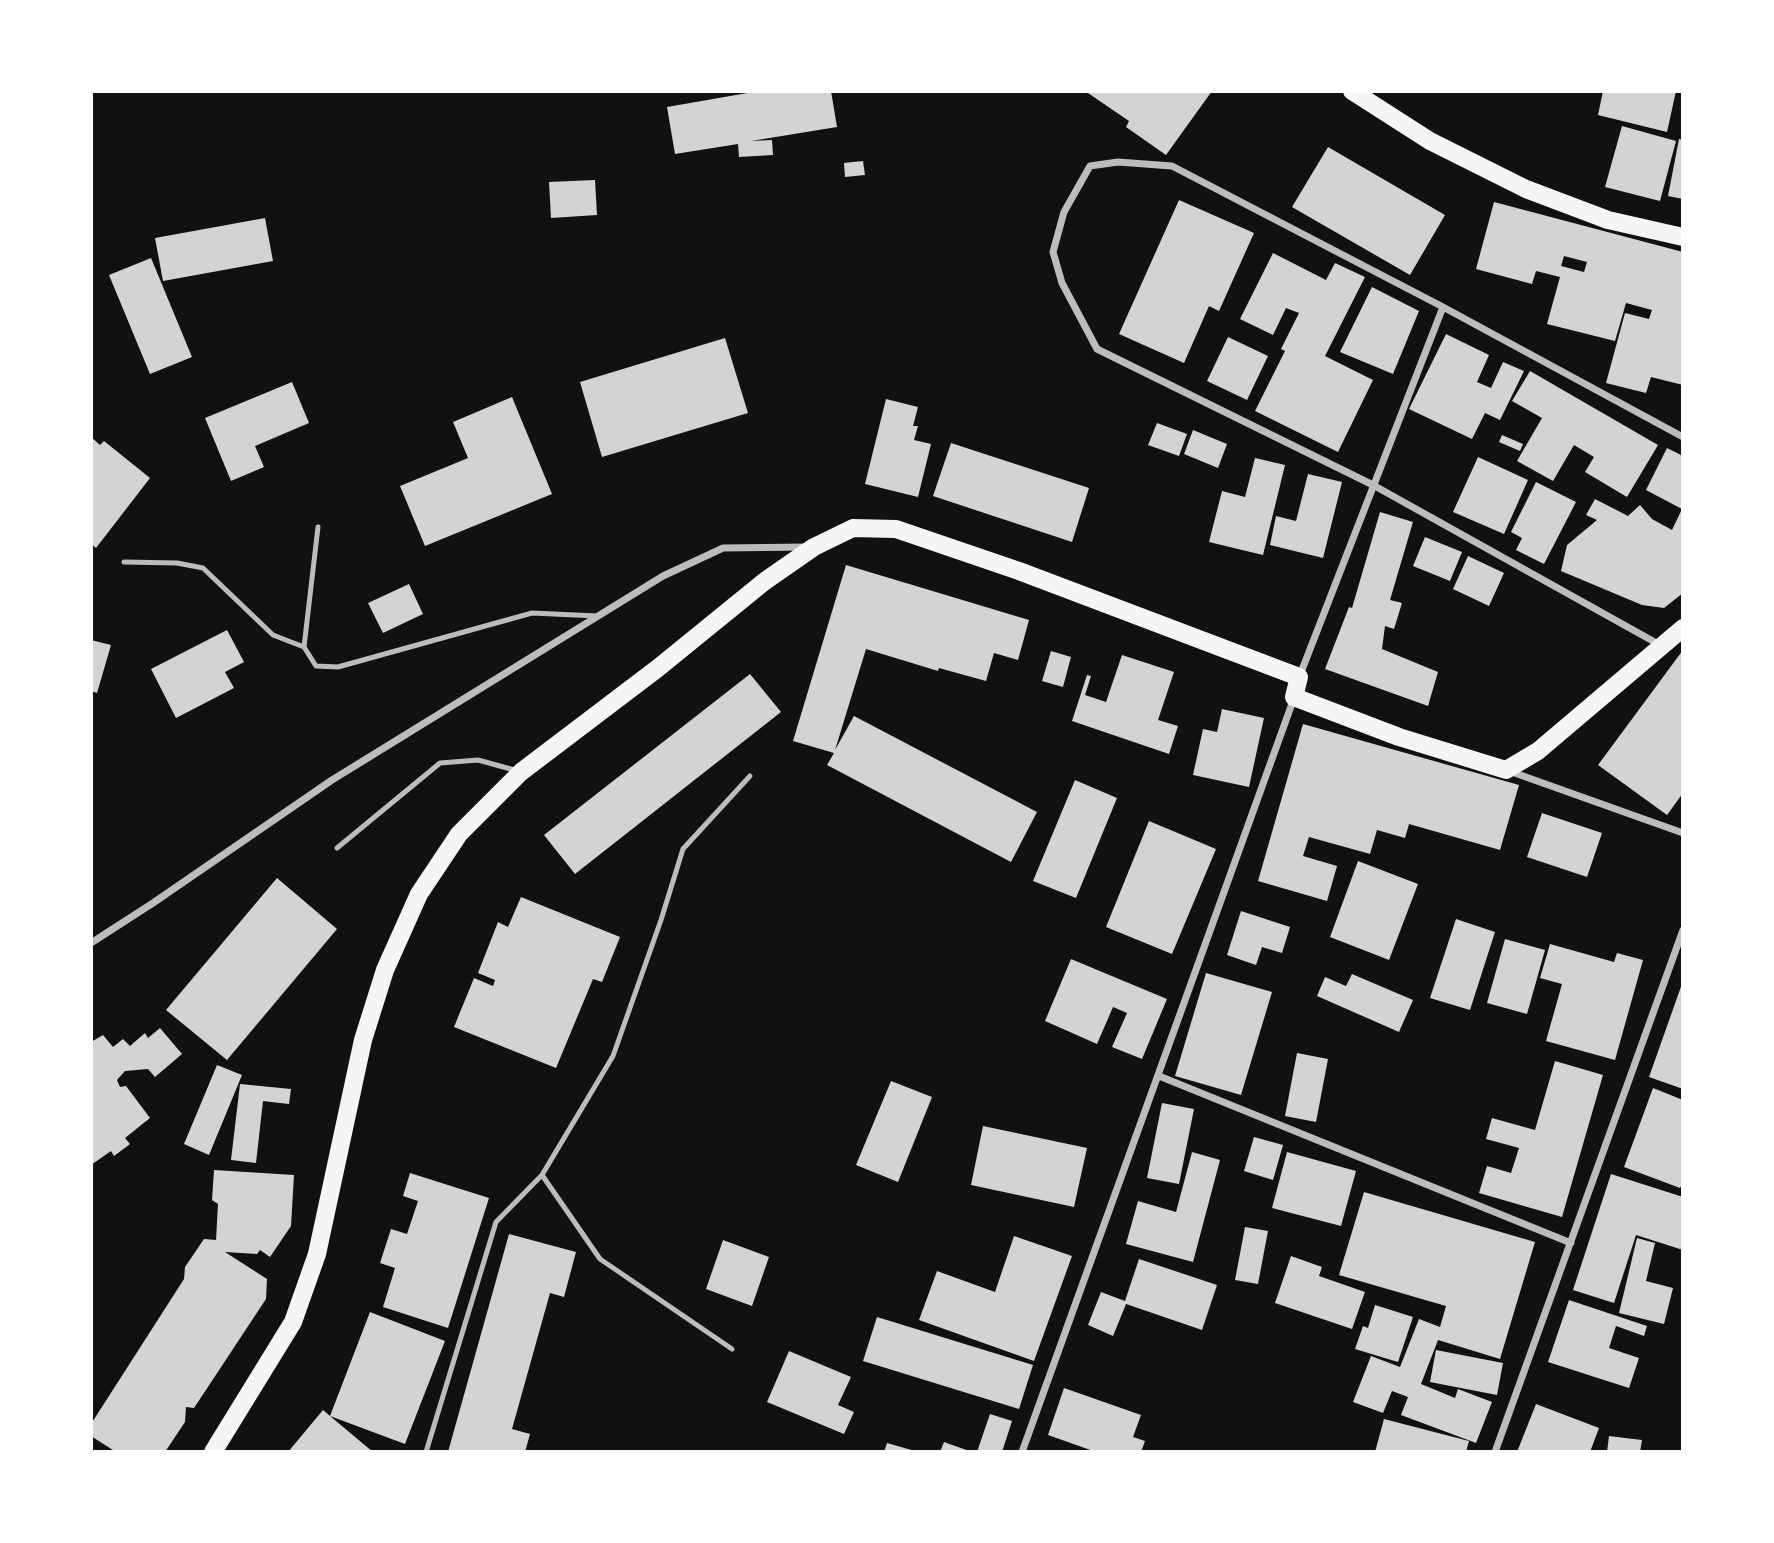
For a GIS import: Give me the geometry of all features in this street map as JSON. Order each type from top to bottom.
[{"type":"main road","points":[[1352,91],[1430,141],[1526,189],[1608,220],[1683,237]]},
{"type":"main road","points":[[213,1452],[293,1322],[317,1254],[363,1040],[385,970],[414,907],[459,834],[521,772],[658,668],[765,581],[814,547],[853,528],[896,529],[1019,571],[1299,677],[1294,697],[1399,737],[1506,770],[1538,751],[1683,628]]},
{"type":"street","points":[[1661,646],[1373,485],[1097,349],[1062,283],[1053,252],[1064,212],[1090,166],[1118,162],[1172,166],[1443,307],[1683,437]]},
{"type":"street","points":[[1299,677],[1443,307]]},
{"type":"street","points":[[91,943],[153,904],[332,780],[663,576],[723,548],[814,547]]},
{"type":"street","points":[[1021,1452],[1294,697]]},
{"type":"street","points":[[1506,770],[1683,833]]},
{"type":"street","points":[[1495,1452],[1683,930]]},
{"type":"street","points":[[1159,1076],[1570,1243]]},
{"type":"lane","points":[[303,648],[317,527]]},
{"type":"lane","points":[[124,562],[177,563],[203,568],[273,635],[303,648],[316,666],[338,667],[531,613],[597,616]]},
{"type":"lane","points":[[337,848],[440,763],[478,760],[521,772]]},
{"type":"lane","points":[[426,1452],[496,1222],[542,1175],[613,1056],[662,920],[683,849],[750,776]]},
{"type":"lane","points":[[542,1175],[600,1259],[732,1349]]},
{"type":"building","points":[[759,91],[831,91],[837,127],[751,141],[772,140],[773,155],[739,157],[738,144],[675,154],[667,107]]},
{"type":"building","points":[[1085,91],[1212,91],[1166,155],[1126,127],[1129,121]]},
{"type":"building","points":[[1603,91],[1676,91],[1667,132],[1598,115]]},
{"type":"building","points":[[1622,126],[1676,141],[1660,201],[1605,187]]},
{"type":"building","points":[[1679,139],[1683,140],[1683,199],[1668,196]]},
{"type":"building","points":[[1328,147],[1445,215],[1410,275],[1292,207]]},
{"type":"building","points":[[863,161],[865,175],[845,177],[844,163]]},
{"type":"building","points":[[595,180],[597,215],[551,218],[549,182]]},
{"type":"building","points":[[1179,200],[1254,233],[1219,311],[1209,306],[1184,363],[1119,334]]},
{"type":"building","points":[[1494,202],[1683,252],[1683,385],[1651,377],[1646,393],[1606,383],[1625,313],[1649,319],[1652,310],[1626,303],[1615,341],[1547,324],[1560,277],[1536,271],[1532,284],[1476,269]],"holes":[[[1564,256],[1587,262],[1584,272],[1561,266]]]},
{"type":"building","points":[[265,218],[273,261],[163,281],[155,238]]},
{"type":"building","points":[[1273,253],[1326,280],[1335,263],[1365,277],[1325,356],[1373,380],[1338,452],[1255,411],[1285,351],[1281,349],[1299,313],[1286,308],[1273,335],[1240,319]]},
{"type":"building","points":[[151,258],[192,357],[150,374],[109,275]]},
{"type":"building","points":[[1372,287],[1419,311],[1393,374],[1340,352]]},
{"type":"building","points":[[1446,334],[1489,355],[1477,382],[1491,388],[1503,362],[1524,371],[1500,420],[1485,413],[1472,439],[1409,409]]},
{"type":"building","points":[[1228,337],[1268,356],[1247,400],[1207,381]]},
{"type":"building","points":[[725,338],[748,413],[602,457],[580,382]]},
{"type":"building","points":[[1530,371],[1658,445],[1627,497],[1585,472],[1594,457],[1574,445],[1553,481],[1517,461],[1542,418],[1512,401]]},
{"type":"building","points":[[292,382],[309,423],[255,446],[264,467],[231,481],[205,418]]},
{"type":"building","points":[[512,397],[552,494],[425,546],[400,486],[468,458],[453,422]]},
{"type":"building","points":[[886,399],[918,407],[913,426],[918,426],[914,440],[931,444],[918,497],[865,484]]},
{"type":"building","points":[[1157,423],[1187,434],[1179,456],[1148,445]]},
{"type":"building","points":[[1193,430],[1227,444],[1218,468],[1184,454]]},
{"type":"building","points":[[1502,435],[1523,444],[1520,451],[1499,442]]},
{"type":"building","points":[[91,437],[100,445],[104,441],[150,478],[96,548],[91,544]]},
{"type":"building","points":[[951,443],[1089,488],[1072,542],[933,496]]},
{"type":"building","points":[[1667,448],[1683,456],[1683,593],[1664,608],[1642,605],[1561,571],[1567,545],[1597,520],[1586,515],[1595,499],[1628,516],[1640,505],[1652,519],[1672,530],[1682,509],[1646,490]]},
{"type":"building","points":[[1478,457],[1528,480],[1504,534],[1453,512]]},
{"type":"building","points":[[1255,458],[1285,465],[1263,555],[1209,542],[1222,491],[1245,497]]},
{"type":"building","points":[[1308,474],[1342,482],[1323,558],[1270,545],[1276,516],[1296,521]]},
{"type":"building","points":[[1536,482],[1576,502],[1544,564],[1516,550],[1522,538],[1511,532]]},
{"type":"building","points":[[1380,512],[1413,522],[1390,600],[1402,603],[1394,629],[1385,626],[1382,649],[1438,672],[1428,706],[1325,669],[1349,607],[1352,608]]},
{"type":"building","points":[[1425,537],[1462,552],[1450,581],[1413,566]]},
{"type":"building","points":[[1468,556],[1504,573],[1489,606],[1453,589]]},
{"type":"building","points":[[846,565],[1029,620],[1018,660],[994,653],[986,681],[939,668],[938,671],[866,649],[835,750],[854,716],[1037,812],[1011,862],[827,765],[834,753],[793,741]]},
{"type":"building","points":[[409,584],[423,614],[383,633],[368,603]]},
{"type":"building","points":[[227,630],[244,662],[225,672],[234,688],[176,718],[151,669]]},
{"type":"building","points":[[91,640],[111,645],[97,693],[91,691]]},
{"type":"building","points":[[1683,650],[1683,793],[1667,815],[1598,765]]},
{"type":"building","points":[[1051,651],[1071,657],[1063,687],[1042,681]]},
{"type":"building","points":[[1122,655],[1174,672],[1158,720],[1178,726],[1169,754],[1072,721],[1087,675],[1091,676],[1085,695],[1106,702]]},
{"type":"building","points":[[750,674],[781,712],[575,874],[544,835]]},
{"type":"building","points":[[1222,709],[1264,718],[1249,787],[1193,775],[1203,729],[1217,732]]},
{"type":"building","points":[[1303,724],[1519,785],[1500,850],[1409,824],[1405,838],[1377,830],[1370,854],[1309,837],[1303,856],[1337,866],[1327,901],[1258,881]]},
{"type":"building","points":[[1075,780],[1117,798],[1076,898],[1033,881]]},
{"type":"building","points":[[1542,813],[1602,833],[1587,877],[1527,857]]},
{"type":"building","points":[[1149,821],[1216,849],[1172,954],[1106,927]]},
{"type":"building","points":[[1358,861],[1418,884],[1389,960],[1330,937]]},
{"type":"building","points":[[277,878],[337,929],[227,1060],[166,1010]]},
{"type":"building","points":[[521,897],[620,937],[602,982],[593,979],[556,1068],[454,1027],[474,978],[493,986],[495,980],[478,973],[498,922],[508,927]]},
{"type":"building","points":[[1241,911],[1290,927],[1282,953],[1262,947],[1256,965],[1227,955]]},
{"type":"building","points":[[1456,919],[1495,932],[1470,1010],[1430,998]]},
{"type":"building","points":[[1505,939],[1545,950],[1527,1014],[1487,1003]]},
{"type":"building","points":[[1550,944],[1614,962],[1617,953],[1643,960],[1615,1060],[1546,1041],[1562,984],[1540,978]]},
{"type":"building","points":[[1071,959],[1167,999],[1142,1059],[1112,1047],[1127,1013],[1113,1007],[1097,1044],[1045,1021]]},
{"type":"building","points":[[1206,973],[1272,992],[1241,1095],[1175,1076]]},
{"type":"building","points":[[1352,974],[1413,1000],[1399,1032],[1317,996],[1325,977],[1346,986]]},
{"type":"building","points":[[1683,981],[1683,1089],[1649,1077]]},
{"type":"building","points":[[160,1028],[182,1054],[155,1077],[148,1069],[125,1071],[117,1080],[120,1087],[126,1086],[150,1118],[125,1138],[130,1144],[114,1156],[111,1151],[91,1165],[91,1042],[103,1035],[113,1047],[123,1039],[130,1046],[145,1033],[148,1038]]},
{"type":"building","points":[[1297,1053],[1328,1059],[1316,1122],[1285,1116]]},
{"type":"building","points":[[1555,1061],[1603,1075],[1562,1217],[1479,1193],[1487,1166],[1511,1173],[1519,1148],[1486,1139],[1492,1118],[1535,1130]]},
{"type":"building","points":[[217,1065],[242,1075],[209,1155],[184,1144]]},
{"type":"building","points":[[891,1081],[932,1097],[898,1182],[856,1165]]},
{"type":"building","points":[[240,1084],[291,1089],[289,1104],[263,1101],[256,1163],[231,1160]]},
{"type":"building","points":[[1653,1088],[1683,1100],[1683,1182],[1680,1188],[1624,1167]]},
{"type":"building","points":[[1162,1103],[1194,1109],[1179,1184],[1147,1178]]},
{"type":"building","points":[[983,1126],[1087,1148],[1074,1207],[971,1185]]},
{"type":"building","points":[[1254,1137],[1283,1145],[1273,1180],[1244,1171]]},
{"type":"building","points":[[1192,1152],[1220,1160],[1193,1262],[1126,1244],[1138,1201],[1176,1212]]},
{"type":"building","points":[[1287,1152],[1356,1171],[1341,1226],[1272,1208]]},
{"type":"building","points":[[214,1170],[294,1175],[291,1226],[270,1257],[260,1250],[257,1254],[225,1252],[267,1279],[266,1299],[194,1408],[186,1407],[185,1422],[165,1452],[116,1452],[91,1436],[91,1424],[184,1279],[185,1267],[204,1239],[216,1240],[218,1204],[212,1200]]},
{"type":"building","points":[[410,1173],[489,1198],[448,1328],[383,1307],[395,1268],[380,1263],[391,1229],[407,1234],[418,1201],[403,1196]]},
{"type":"building","points":[[1611,1174],[1683,1197],[1683,1250],[1636,1235],[1614,1303],[1573,1290]]},
{"type":"building","points":[[1364,1192],[1535,1242],[1500,1359],[1438,1340],[1421,1384],[1455,1398],[1458,1389],[1492,1402],[1476,1443],[1401,1415],[1408,1397],[1392,1391],[1383,1413],[1353,1402],[1371,1356],[1400,1367],[1419,1319],[1440,1327],[1446,1306],[1339,1275]]},
{"type":"building","points":[[1245,1227],[1268,1231],[1258,1284],[1235,1280]]},
{"type":"building","points":[[509,1234],[576,1252],[564,1297],[550,1293],[512,1429],[530,1434],[525,1452],[448,1452]]},
{"type":"building","points":[[1014,1236],[1072,1256],[1034,1361],[919,1320],[937,1271],[995,1292]]},
{"type":"building","points":[[1637,1238],[1655,1243],[1646,1281],[1673,1288],[1664,1324],[1619,1313]]},
{"type":"building","points":[[723,1240],[769,1257],[752,1306],[706,1289]]},
{"type":"building","points":[[1291,1256],[1322,1267],[1319,1276],[1365,1292],[1352,1329],[1275,1303]]},
{"type":"building","points":[[1139,1259],[1217,1285],[1202,1330],[1126,1304],[1113,1336],[1088,1325],[1101,1292],[1125,1301]]},
{"type":"building","points":[[1569,1300],[1647,1326],[1644,1336],[1616,1326],[1609,1348],[1639,1358],[1629,1388],[1548,1362]]},
{"type":"building","points":[[1375,1305],[1413,1317],[1398,1362],[1355,1349],[1363,1326],[1368,1328]]},
{"type":"building","points":[[370,1312],[445,1341],[405,1444],[330,1416]]},
{"type":"building","points":[[877,1317],[1033,1365],[1019,1409],[863,1361]]},
{"type":"building","points":[[1436,1350],[1503,1363],[1497,1395],[1430,1382]]},
{"type":"building","points":[[789,1351],[851,1377],[838,1405],[854,1412],[844,1434],[767,1402]]},
{"type":"building","points":[[1064,1388],[1141,1415],[1133,1437],[1145,1441],[1141,1452],[1096,1452],[1048,1435]]},
{"type":"building","points":[[1536,1404],[1599,1428],[1590,1452],[1517,1452]]},
{"type":"building","points":[[323,1410],[373,1452],[288,1452]]},
{"type":"building","points":[[990,1414],[1012,1421],[1002,1452],[977,1452]]},
{"type":"building","points":[[1384,1419],[1469,1441],[1466,1452],[1375,1452]]},
{"type":"building","points":[[1609,1436],[1642,1440],[1640,1452],[1607,1452]]},
{"type":"building","points":[[944,1442],[972,1452],[940,1452]]},
{"type":"building","points":[[887,1443],[915,1451],[884,1452]]}]
